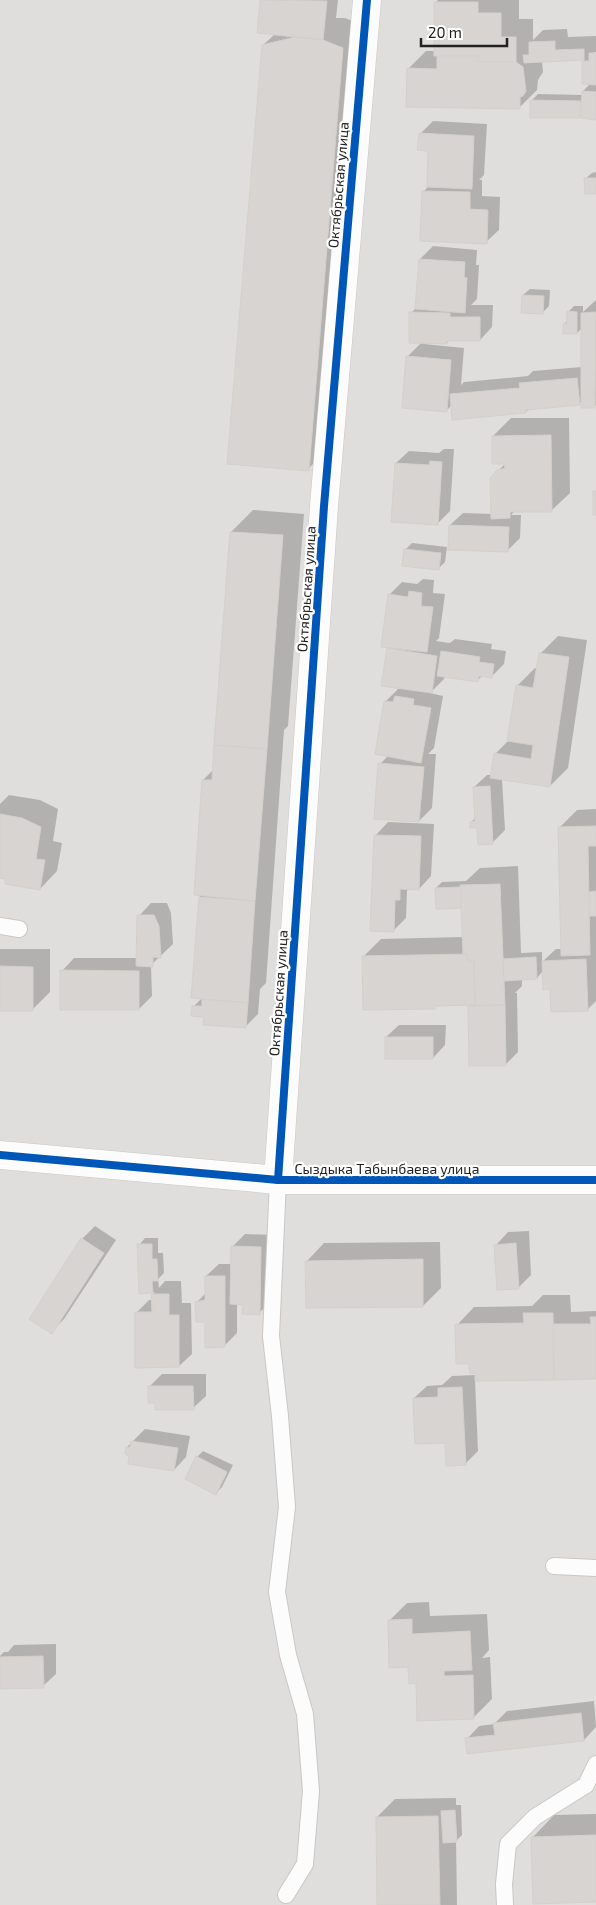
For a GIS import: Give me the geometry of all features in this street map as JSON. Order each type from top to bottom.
[{"type":"street","name":"Октябрьская улица","points":[[278,1180],[324,506],[367,0]]},
{"type":"street","name":"Сыздыка Табынбаева улица","points":[[0,1155],[278,1180],[596,1180]]},
{"type":"lane","points":[[0,926],[19,929]]},
{"type":"lane","points":[[278,1180],[271,1336],[280,1416],[287,1507],[277,1592],[288,1655],[305,1714],[311,1791],[305,1864],[286,1896]]},
{"type":"lane","points":[[554,1566],[596,1568]]},
{"type":"lane","points":[[505,1905],[504,1884],[508,1844],[535,1817],[586,1785],[596,1764]]},
{"type":"shaded area","points":[[0,0],[596,0],[596,1905],[0,1905]]},
{"type":"building","points":[[260,0],[327,1],[323,40],[257,33]]},
{"type":"building","points":[[434,2],[478,2],[478,13],[501,13],[501,37],[516,37],[516,62],[478,62],[478,56],[434,56]]},
{"type":"building","points":[[295,37],[323,40],[343,48],[309,471],[227,464],[262,45]]},
{"type":"building","points":[[555,41],[555,50],[584,49],[584,60],[524,63],[523,55],[529,55],[529,42]]},
{"type":"building","points":[[589,53],[596,53],[596,85],[582,84],[582,61],[589,61]]},
{"type":"building","points":[[437,56],[478,56],[478,62],[516,62],[523,67],[526,91],[520,97],[520,109],[406,107],[407,68],[437,69]]},
{"type":"building","points":[[582,91],[596,92],[596,120],[580,118]]},
{"type":"building","points":[[530,100],[581,101],[580,118],[530,118]]},
{"type":"building","points":[[419,133],[474,136],[472,189],[427,187],[428,151],[417,150]]},
{"type":"building","points":[[584,178],[596,178],[596,194],[585,194]]},
{"type":"building","points":[[422,191],[470,192],[470,209],[488,210],[487,244],[420,241]]},
{"type":"building","points":[[419,259],[465,262],[464,277],[467,278],[465,313],[415,309]]},
{"type":"building","points":[[522,295],[544,296],[543,314],[521,313]]},
{"type":"building","points":[[567,311],[577,312],[577,334],[563,334],[563,324],[567,323]]},
{"type":"building","points":[[409,312],[450,313],[450,317],[480,317],[480,341],[447,341],[447,344],[409,343]]},
{"type":"building","points":[[596,312],[595,408],[581,408],[581,313]]},
{"type":"building","points":[[406,356],[451,360],[447,412],[402,408]]},
{"type":"building","points":[[577,378],[580,405],[526,410],[526,413],[452,420],[450,394],[520,388],[519,383]]},
{"type":"building","points":[[551,435],[552,512],[510,512],[510,518],[491,519],[490,478],[496,471],[505,468],[504,464],[492,464],[492,436]]},
{"type":"building","points":[[430,461],[442,462],[438,525],[391,522],[395,463],[429,465]]},
{"type":"building","points":[[593,491],[596,491],[596,515],[593,515]]},
{"type":"building","points":[[449,525],[509,527],[508,552],[448,550]]},
{"type":"building","points":[[230,532],[283,535],[267,749],[214,745]]},
{"type":"building","points":[[404,549],[441,553],[439,570],[402,566]]},
{"type":"building","points":[[409,591],[422,593],[421,606],[433,607],[427,652],[381,647],[388,594],[408,597]]},
{"type":"building","points":[[387,648],[437,656],[432,693],[381,686]]},
{"type":"building","points":[[441,651],[480,657],[479,662],[494,664],[492,678],[479,676],[478,682],[437,676]]},
{"type":"building","points":[[539,653],[569,657],[550,787],[490,778],[494,753],[531,759],[533,745],[507,741],[516,685],[533,688]]},
{"type":"building","points":[[395,696],[414,699],[413,705],[431,708],[421,763],[375,754],[384,701],[393,702]]},
{"type":"building","points":[[214,745],[267,749],[255,901],[194,895],[202,780],[212,780]]},
{"type":"building","points":[[378,763],[424,767],[419,822],[374,819]]},
{"type":"building","points":[[490,786],[493,844],[478,845],[477,828],[470,828],[470,822],[475,821],[473,787]]},
{"type":"building","points":[[0,814],[22,818],[41,827],[36,859],[45,860],[40,890],[5,884],[5,879],[0,878]]},
{"type":"building","points":[[596,826],[596,846],[588,846],[590,955],[561,956],[558,827]]},
{"type":"building","points":[[374,835],[421,836],[419,890],[400,889],[400,900],[395,900],[394,932],[370,931]]},
{"type":"building","points":[[500,884],[505,1005],[477,1006],[475,1005],[474,961],[468,961],[467,954],[463,954],[460,885]]},
{"type":"building","points":[[461,887],[461,908],[436,909],[435,888]]},
{"type":"building","points":[[596,891],[596,916],[589,916],[589,892]]},
{"type":"building","points":[[199,897],[255,901],[248,1003],[191,998]]},
{"type":"building","points":[[137,915],[154,915],[159,926],[161,958],[153,957],[153,967],[136,966]]},
{"type":"building","points":[[467,954],[468,961],[474,961],[475,1005],[435,1006],[435,1009],[363,1010],[362,956]]},
{"type":"building","points":[[536,957],[537,979],[504,981],[503,959]]},
{"type":"building","points":[[586,959],[588,1011],[551,1012],[550,989],[543,990],[542,961]]},
{"type":"building","points":[[0,966],[33,967],[33,1011],[0,1011]]},
{"type":"building","points":[[60,970],[139,971],[139,1010],[60,1010]]},
{"type":"building","points":[[202,999],[248,1003],[246,1028],[203,1025],[204,1017],[191,1016],[192,1006],[202,1006]]},
{"type":"building","points":[[505,1005],[506,1066],[469,1066],[468,1006]]},
{"type":"building","points":[[385,1037],[433,1037],[433,1059],[385,1059]]},
{"type":"building","points":[[81,1238],[104,1253],[52,1334],[29,1319]]},
{"type":"building","points":[[516,1243],[519,1289],[497,1290],[494,1245]]},
{"type":"building","points":[[137,1244],[152,1244],[152,1259],[157,1259],[158,1281],[152,1281],[153,1293],[139,1294]]},
{"type":"building","points":[[231,1246],[261,1247],[260,1315],[242,1314],[243,1305],[230,1304]]},
{"type":"building","points":[[423,1259],[423,1307],[306,1308],[305,1261]]},
{"type":"building","points":[[205,1276],[225,1276],[225,1347],[205,1348],[205,1322],[196,1322],[195,1302],[205,1300]]},
{"type":"building","points":[[151,1294],[169,1294],[169,1315],[179,1315],[179,1367],[135,1368],[135,1312],[152,1312]]},
{"type":"building","points":[[523,1313],[553,1313],[554,1380],[475,1381],[475,1373],[470,1374],[469,1364],[456,1364],[455,1324],[524,1323]]},
{"type":"building","points":[[590,1317],[596,1317],[596,1379],[554,1380],[553,1324],[591,1324]]},
{"type":"building","points":[[148,1386],[193,1386],[194,1410],[155,1410],[155,1403],[148,1403]]},
{"type":"building","points":[[462,1387],[466,1465],[446,1466],[445,1443],[415,1444],[413,1398],[438,1397],[438,1388]]},
{"type":"building","points":[[131,1441],[178,1448],[174,1471],[128,1464],[129,1456],[125,1454],[126,1447],[130,1447]]},
{"type":"building","points":[[196,1456],[227,1472],[216,1495],[185,1479]]},
{"type":"building","points":[[412,1619],[412,1634],[470,1631],[472,1670],[444,1671],[444,1676],[473,1675],[474,1719],[417,1721],[416,1683],[409,1684],[408,1667],[389,1668],[388,1620]]},
{"type":"building","points":[[43,1656],[44,1688],[0,1689],[0,1657]]},
{"type":"building","points":[[581,1713],[584,1741],[467,1754],[465,1738],[495,1735],[493,1723]]},
{"type":"building","points":[[455,1810],[457,1842],[443,1843],[441,1811]]},
{"type":"building","points":[[438,1816],[440,1905],[377,1905],[376,1817]]},
{"type":"building","points":[[596,1835],[596,1902],[533,1904],[531,1837]]},
{"type":"cycle path","points":[[278,1180],[324,506],[367,0]]},
{"type":"cycle path","points":[[0,1155],[278,1180],[596,1180]]}]
